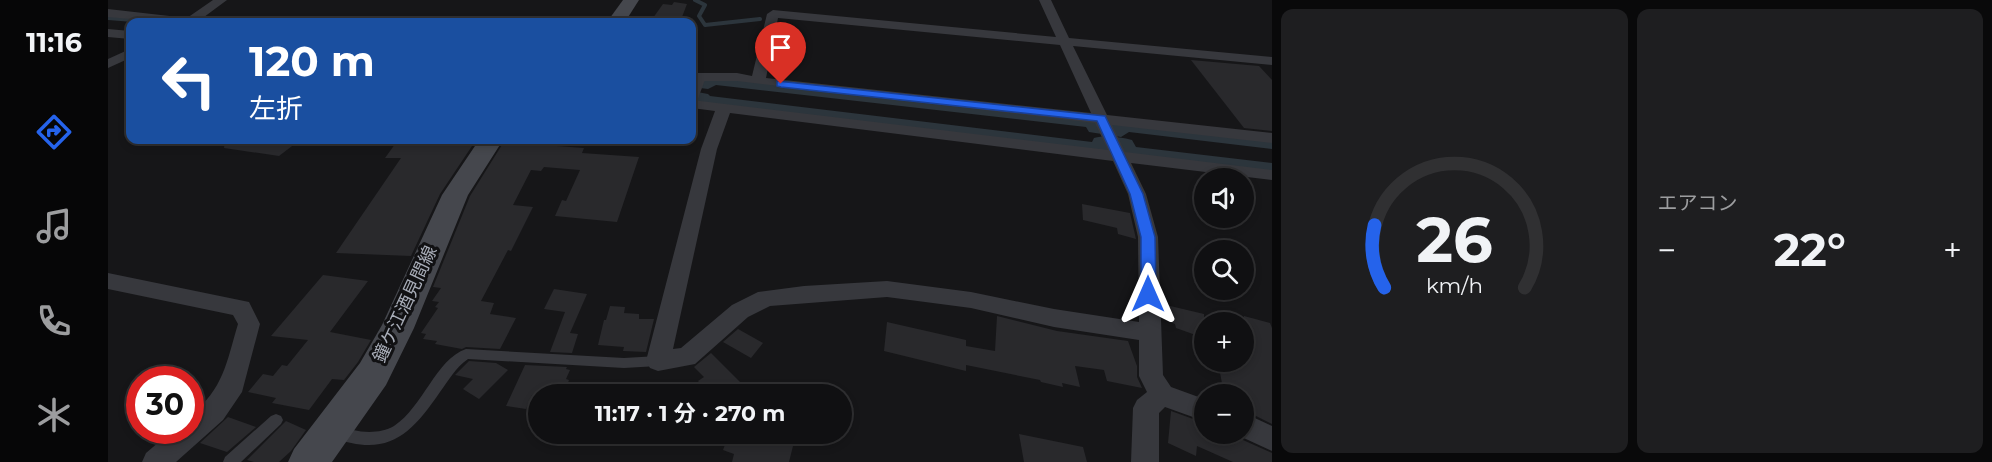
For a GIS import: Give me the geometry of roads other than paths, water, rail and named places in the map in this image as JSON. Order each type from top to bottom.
[{"type":"main road","points":[[619,18],[631,0]]},
{"type":"main road","name":"鐘ケ江酒見間線","points":[[308,462],[333,431],[377,364],[397,328],[456,195],[488,144]]},
{"type":"street","points":[[195,18],[221,0]]},
{"type":"street","points":[[1045,0],[1137,194],[1148,237],[1151,376],[1162,395],[1194,406]]},
{"type":"street","points":[[108,12],[157,18]]},
{"type":"street","points":[[758,81],[773,14],[1272,61]]},
{"type":"street","points":[[108,33],[126,35]]},
{"type":"street","points":[[108,64],[126,55]]},
{"type":"street","points":[[697,77],[736,77],[1272,138]]},
{"type":"street","points":[[696,104],[1119,154],[1272,175]]},
{"type":"street","points":[[724,108],[709,149],[658,361],[687,357],[740,311],[766,298],[887,289],[971,300],[1054,318],[1149,333]]},
{"type":"street","points":[[108,281],[241,308],[249,324],[233,385],[214,412],[156,462]]},
{"type":"street","points":[[1145,462],[1146,408],[1162,395]]},
{"type":"street","points":[[1254,430],[1272,439]]},
{"type":"lane","points":[[333,431],[358,439],[378,439],[396,434],[416,415],[455,360],[466,354],[624,363],[658,361]]},
{"type":"lane","points":[[230,462],[276,420]]},
{"type":"waterway","points":[[695,0],[705,5],[699,16],[705,25],[760,19]]},
{"type":"waterway","points":[[108,16],[126,18]]},
{"type":"waterway","points":[[696,84],[708,85],[712,80],[1092,123],[1095,129],[1121,132],[1117,126],[1272,144]]},
{"type":"waterway","points":[[696,96],[703,97],[703,100],[1102,148],[1100,141],[1126,143],[1129,151],[1272,168]]}]
